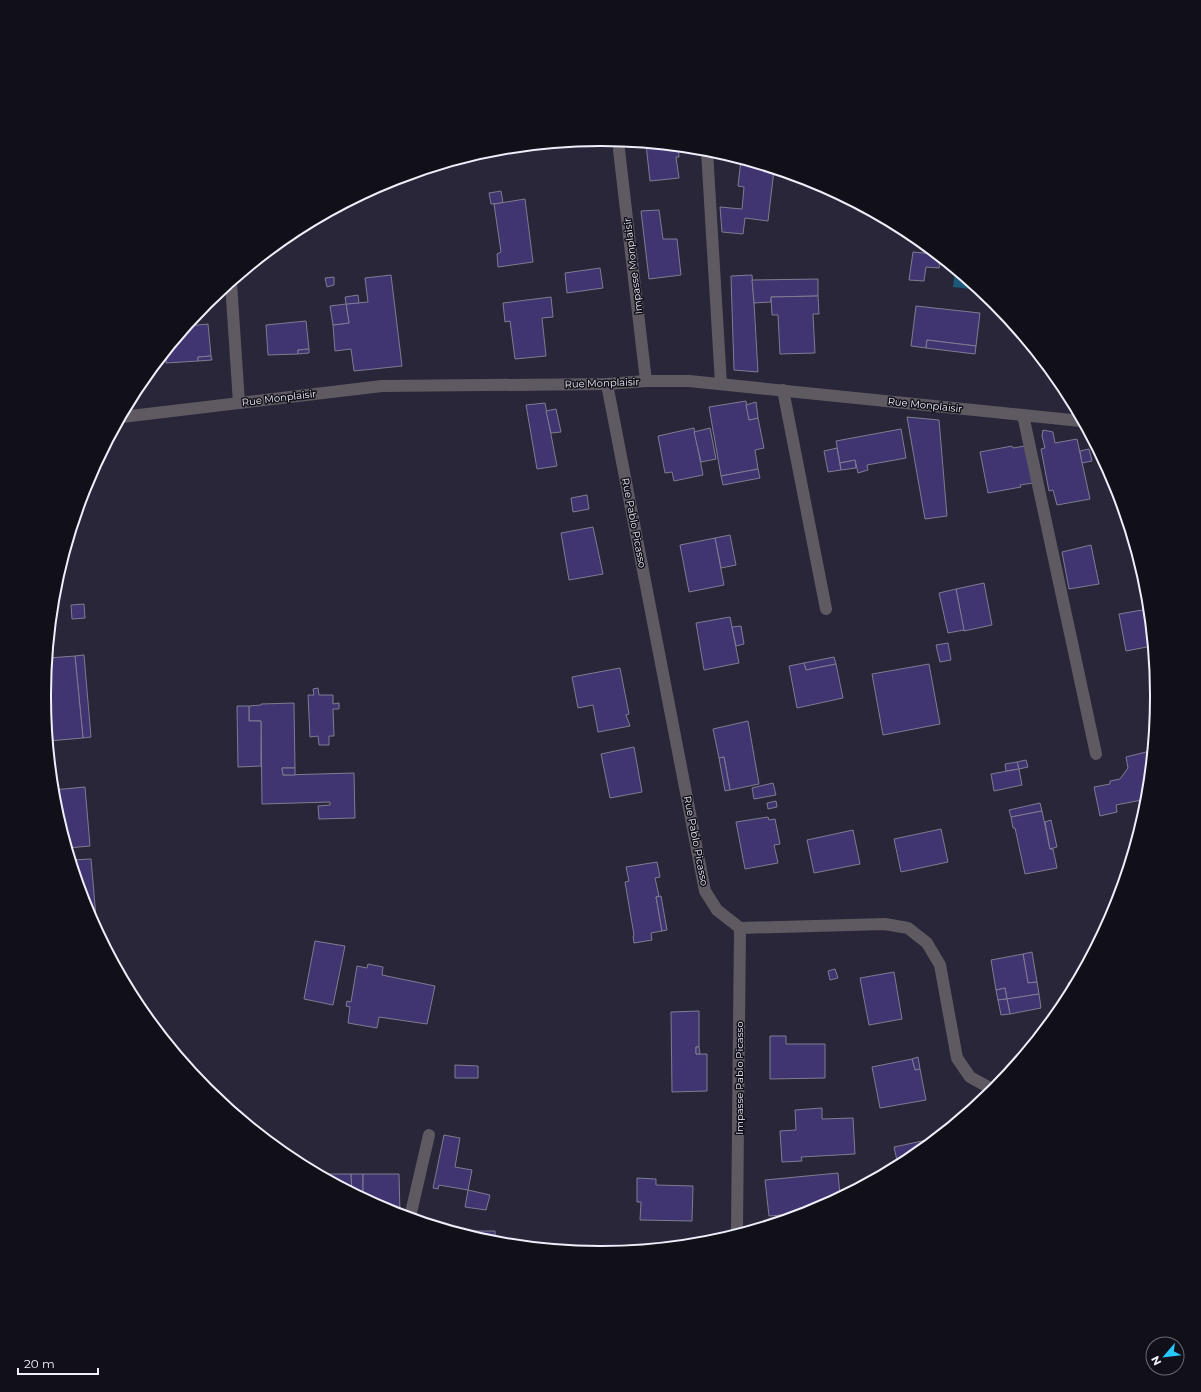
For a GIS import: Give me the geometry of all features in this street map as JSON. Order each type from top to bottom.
[{"type":"street","name":"Impasse Monplaisir","points":[[619,150],[646,381]]},
{"type":"street","points":[[707,157],[722,384]]},
{"type":"street","points":[[231,289],[239,403]]},
{"type":"street","name":"Rue Monplaisir","points":[[128,416],[382,386],[607,384],[646,381],[689,381],[1076,420]]},
{"type":"street","name":"Rue Pablo Picasso","points":[[607,384],[705,891],[717,910],[740,928]]},
{"type":"street","points":[[783,390],[826,609]]},
{"type":"street","points":[[1023,415],[1096,754]]},
{"type":"street","points":[[740,928],[885,924],[908,928],[927,943],[940,966],[957,1058],[970,1078],[987,1087]]},
{"type":"street","name":"Impasse Pablo Picasso","points":[[737,1228],[740,928]]},
{"type":"street","points":[[411,1212],[429,1135]]},
{"type":"water","points":[[954,276],[969,289],[953,287]]},
{"type":"building","points":[[647,149],[679,152],[679,157],[676,157],[679,178],[650,181]]},
{"type":"building","points":[[740,164],[773,175],[768,221],[745,218],[743,234],[722,232],[720,207],[742,209],[744,187],[738,186]]},
{"type":"building","points":[[501,191],[503,203],[491,204],[489,193]]},
{"type":"building","points":[[525,199],[533,262],[498,267],[497,254],[501,252],[494,204]]},
{"type":"building","points":[[659,210],[663,239],[677,239],[681,275],[649,279],[641,211]]},
{"type":"building","points":[[913,252],[926,253],[940,264],[939,268],[926,267],[924,281],[909,280]]},
{"type":"building","points":[[600,268],[603,288],[567,293],[565,273]]},
{"type":"building","points":[[391,275],[402,366],[354,371],[351,349],[335,351],[333,325],[349,323],[346,304],[368,302],[365,278]]},
{"type":"building","points":[[752,275],[758,372],[734,370],[731,276]]},
{"type":"building","points":[[334,277],[334,285],[327,287],[325,278]]},
{"type":"building","points":[[818,279],[818,296],[771,297],[771,302],[754,303],[752,280]]},
{"type":"building","points":[[358,295],[359,303],[346,304],[345,297]]},
{"type":"building","points":[[818,296],[819,314],[813,314],[815,353],[780,354],[778,315],[772,315],[771,297]]},
{"type":"building","points":[[551,297],[553,317],[542,318],[546,356],[515,359],[510,321],[505,322],[503,303]]},
{"type":"building","points":[[346,304],[349,323],[333,325],[330,306]]},
{"type":"building","points":[[916,306],[980,313],[976,346],[927,340],[926,348],[911,346]]},
{"type":"building","points":[[306,321],[309,349],[298,350],[298,354],[268,355],[266,325]]},
{"type":"building","points":[[208,324],[211,356],[198,357],[198,361],[166,363],[166,360],[195,325]]},
{"type":"building","points":[[927,340],[976,346],[975,354],[926,348]]},
{"type":"building","points":[[309,349],[309,353],[298,354],[298,350]]},
{"type":"building","points":[[211,356],[212,360],[198,361],[198,357]]},
{"type":"building","points":[[746,401],[749,420],[758,418],[764,448],[755,450],[758,469],[721,476],[709,407]]},
{"type":"building","points":[[756,402],[758,418],[749,420],[746,405]]},
{"type":"building","points":[[545,403],[557,466],[537,469],[526,405]]},
{"type":"building","points":[[556,409],[561,432],[551,433],[546,411]]},
{"type":"building","points":[[907,417],[939,420],[947,516],[925,519]]},
{"type":"building","points":[[694,428],[703,475],[674,481],[672,472],[665,473],[658,436]]},
{"type":"building","points":[[710,428],[716,459],[701,462],[694,432]]},
{"type":"building","points":[[901,429],[906,458],[867,465],[868,470],[858,473],[855,460],[840,463],[836,441]]},
{"type":"building","points":[[1043,430],[1053,432],[1055,443],[1077,439],[1090,499],[1057,505],[1053,490],[1049,491],[1041,449],[1045,448],[1042,436]]},
{"type":"building","points":[[1012,446],[1013,448],[1025,446],[1033,483],[1020,485],[1021,487],[988,493],[980,452]]},
{"type":"building","points":[[837,448],[841,470],[828,472],[824,451]]},
{"type":"building","points":[[1089,449],[1092,461],[1082,463],[1080,451]]},
{"type":"building","points":[[855,460],[856,468],[841,470],[840,463]]},
{"type":"building","points":[[758,469],[760,478],[723,485],[721,476]]},
{"type":"building","points":[[587,495],[589,509],[573,512],[571,498]]},
{"type":"building","points":[[593,527],[603,574],[569,580],[561,533]]},
{"type":"building","points":[[730,535],[736,565],[721,568],[715,538]]},
{"type":"building","points":[[715,538],[724,585],[689,592],[680,545]]},
{"type":"building","points":[[1091,545],[1099,584],[1069,589],[1062,552]]},
{"type":"building","points":[[984,583],[992,625],[964,631],[956,589]]},
{"type":"building","points":[[956,589],[964,630],[948,633],[939,593]]},
{"type":"building","points":[[84,604],[85,618],[72,619],[71,605]]},
{"type":"building","points":[[1143,610],[1148,647],[1126,651],[1119,614]]},
{"type":"building","points":[[730,617],[739,663],[704,670],[696,623]]},
{"type":"building","points":[[741,626],[744,644],[736,646],[732,627]]},
{"type":"building","points":[[948,643],[951,660],[940,662],[936,645]]},
{"type":"building","points":[[84,655],[91,737],[83,738],[75,656]]},
{"type":"building","points":[[75,656],[83,738],[53,741],[51,696],[52,658]]},
{"type":"building","points":[[834,657],[836,664],[806,670],[804,663]]},
{"type":"building","points":[[804,663],[806,670],[836,664],[843,698],[797,708],[789,666]]},
{"type":"building","points":[[929,664],[940,724],[883,735],[872,674]]},
{"type":"building","points":[[620,668],[629,714],[626,715],[630,726],[598,732],[593,705],[578,708],[572,677]]},
{"type":"building","points":[[318,688],[319,695],[333,695],[333,704],[339,703],[339,709],[333,709],[334,736],[329,736],[329,745],[319,745],[318,736],[310,737],[308,695],[314,695],[313,689]]},
{"type":"building","points":[[294,703],[295,768],[282,768],[283,775],[354,773],[355,818],[319,819],[318,806],[330,805],[330,802],[262,804],[261,721],[249,721],[249,706]]},
{"type":"building","points":[[237,706],[249,706],[249,721],[261,721],[261,766],[238,767]]},
{"type":"building","points":[[748,721],[759,784],[730,790],[724,757],[719,758],[713,729]]},
{"type":"building","points":[[634,747],[642,792],[610,798],[601,754]]},
{"type":"building","points":[[1147,752],[1139,800],[1116,805],[1117,812],[1100,816],[1094,787],[1110,784],[1110,781],[1120,779],[1128,768],[1126,757]]},
{"type":"building","points":[[724,757],[730,790],[725,791],[719,758]]},
{"type":"building","points":[[1026,760],[1028,767],[1019,769],[1017,762]]},
{"type":"building","points":[[1017,762],[1019,769],[1006,771],[1005,764]]},
{"type":"building","points":[[282,768],[295,768],[295,775],[283,775]]},
{"type":"building","points":[[1019,769],[1022,785],[994,791],[991,774]]},
{"type":"building","points":[[773,783],[776,795],[754,799],[752,788]]},
{"type":"building","points":[[85,787],[90,846],[73,848],[60,789]]},
{"type":"building","points":[[776,801],[777,807],[768,809],[767,803]]},
{"type":"building","points":[[1040,803],[1042,811],[1011,817],[1009,810]]},
{"type":"building","points":[[1042,811],[1050,849],[1053,849],[1057,868],[1025,874],[1015,828],[1013,828],[1011,817]]},
{"type":"building","points":[[768,817],[769,820],[775,819],[780,844],[774,845],[778,863],[745,869],[736,822]]},
{"type":"building","points":[[1051,820],[1057,847],[1050,849],[1045,822]]},
{"type":"building","points":[[941,829],[948,862],[901,872],[894,839]]},
{"type":"building","points":[[853,830],[860,864],[814,873],[807,840]]},
{"type":"building","points":[[91,859],[96,912],[80,873],[76,860]]},
{"type":"building","points":[[657,862],[660,877],[655,878],[659,896],[656,897],[662,931],[651,933],[652,940],[634,943],[625,882],[629,881],[626,867]]},
{"type":"building","points":[[661,896],[667,930],[662,931],[656,897]]},
{"type":"building","points":[[315,941],[345,946],[333,1005],[304,999]]},
{"type":"building","points":[[1032,952],[1037,982],[1028,983],[1023,954]]},
{"type":"building","points":[[1023,954],[1028,983],[1037,982],[1039,994],[1007,999],[1005,988],[996,990],[991,960]]},
{"type":"building","points":[[368,964],[383,967],[382,975],[435,986],[427,1024],[379,1017],[377,1028],[348,1023],[350,1007],[346,1006],[347,1001],[351,1002],[357,966],[367,968]]},
{"type":"building","points":[[835,969],[838,978],[830,980],[828,971]]},
{"type":"building","points":[[894,972],[902,1019],[869,1025],[860,978]]},
{"type":"building","points":[[1005,988],[1007,999],[998,1000],[996,990]]},
{"type":"building","points":[[1039,994],[1041,1008],[1010,1014],[1007,999]]},
{"type":"building","points":[[1007,999],[1010,1014],[1001,1015],[998,1000]]},
{"type":"building","points":[[699,1011],[699,1047],[696,1047],[696,1054],[707,1054],[707,1091],[672,1092],[671,1012]]},
{"type":"building","points":[[770,1036],[786,1036],[786,1044],[825,1044],[825,1078],[770,1079]]},
{"type":"building","points":[[696,1047],[699,1047],[700,1054],[696,1054]]},
{"type":"building","points":[[918,1057],[920,1069],[915,1070],[912,1059]]},
{"type":"building","points":[[912,1059],[915,1070],[920,1069],[926,1100],[880,1108],[872,1067]]},
{"type":"building","points":[[455,1065],[478,1066],[478,1078],[455,1078]]},
{"type":"building","points":[[822,1108],[822,1119],[853,1118],[855,1154],[801,1157],[802,1161],[782,1162],[780,1131],[796,1130],[795,1110]]},
{"type":"building","points":[[444,1135],[460,1138],[455,1167],[472,1170],[468,1190],[439,1185],[438,1189],[433,1188]]},
{"type":"building","points":[[923,1141],[897,1159],[894,1147]]},
{"type":"building","points":[[838,1173],[840,1191],[811,1204],[779,1215],[769,1216],[765,1180]]},
{"type":"building","points":[[330,1174],[351,1174],[352,1186]]},
{"type":"building","points":[[351,1174],[363,1174],[363,1192],[352,1186]]},
{"type":"building","points":[[363,1174],[399,1174],[400,1207],[363,1192]]},
{"type":"building","points":[[637,1178],[656,1179],[656,1185],[693,1186],[692,1221],[640,1220],[641,1202],[637,1202]]},
{"type":"building","points":[[468,1190],[490,1195],[486,1210],[465,1207]]},
{"type":"building","points":[[476,1231],[495,1231],[495,1235]]}]
